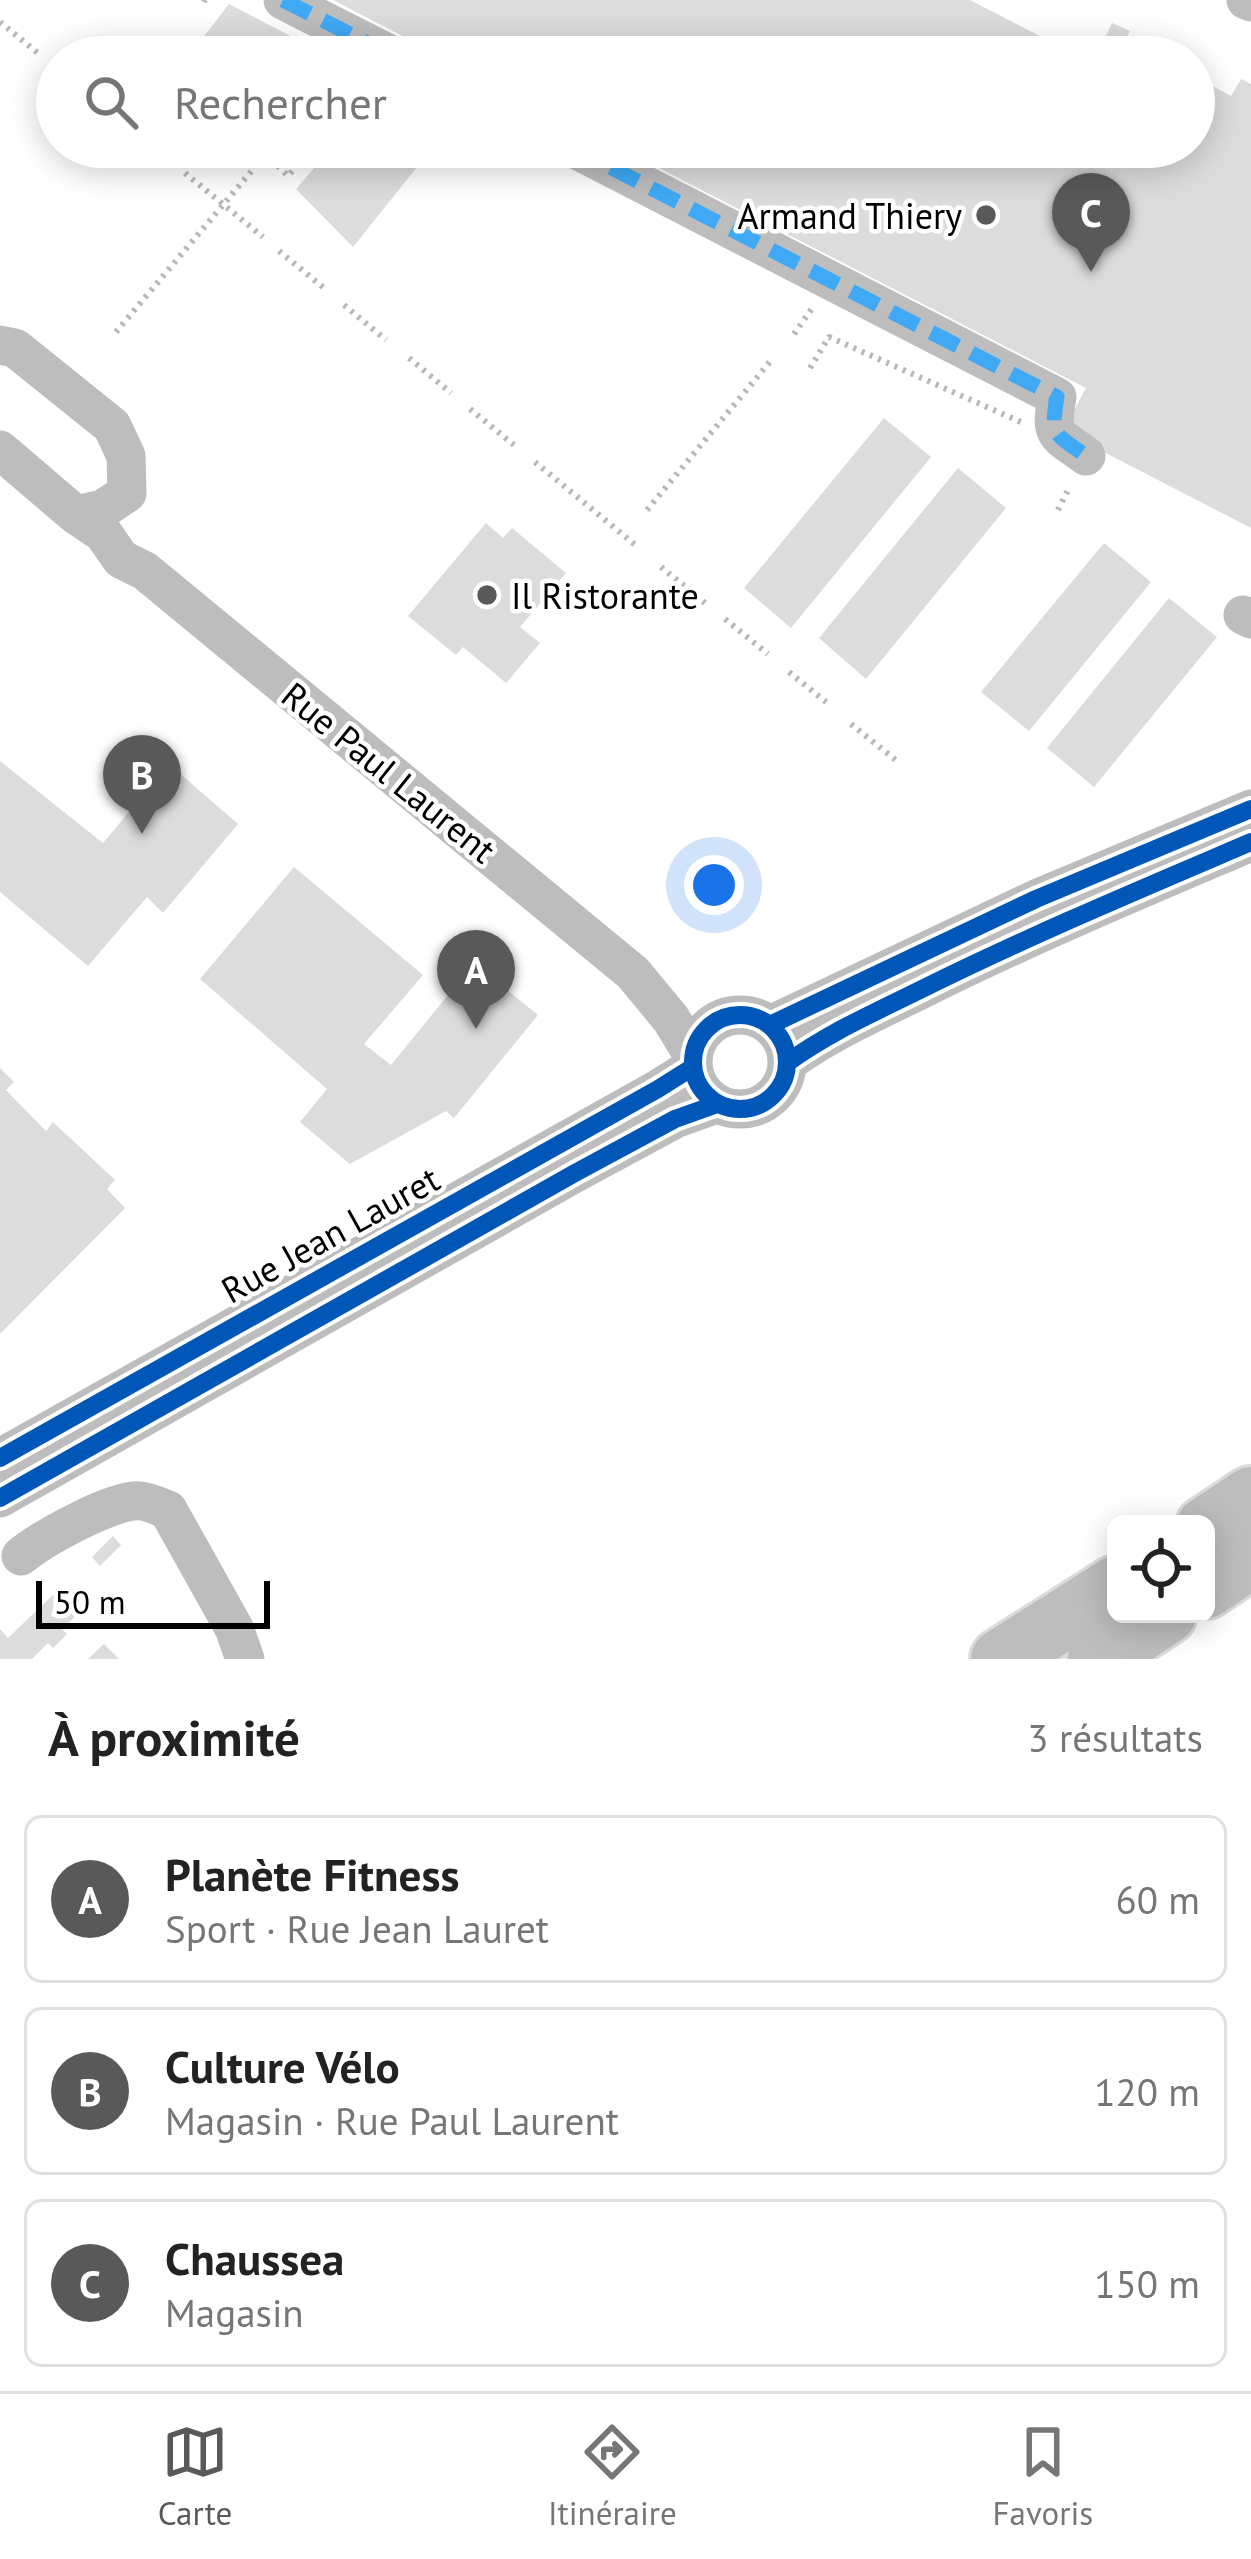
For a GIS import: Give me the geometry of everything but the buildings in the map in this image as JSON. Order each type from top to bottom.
[{"type":"highway","points":[[1215,1521],[1251,1497]]},
{"type":"highway","points":[[1215,1582],[1251,1558]]},
{"type":"highway","points":[[1001,1659],[1107,1592]]},
{"type":"highway","points":[[1098,1659],[1152,1623]]},
{"type":"street","points":[[283,0],[354,36]]},
{"type":"street","points":[[612,168],[1057,397],[1052,424],[1071,457]]},
{"type":"street","points":[[0,346],[15,348],[112,426],[126,456],[127,493],[145,571]]},
{"type":"street","name":"Rue Paul Laurent","points":[[0,450],[103,533],[121,559],[145,571],[633,973],[671,1019],[693,1061]]},
{"type":"street","points":[[76,515],[104,509],[127,493]]},
{"type":"street","points":[[770,1025],[1036,899],[1251,809]]},
{"type":"street","points":[[788,1063],[823,1037],[953,974],[1251,842]]},
{"type":"street","name":"Rue Paul Laurent","points":[[633,973],[722,1019]]},
{"type":"street","points":[[747,1016],[770,1025],[786,1049],[788,1063],[776,1094],[748,1109],[717,1104],[697,1081],[693,1061],[703,1034],[722,1019],[747,1016]]},
{"type":"street","name":"Rue Jean Lauret","points":[[0,1458],[644,1097],[693,1061]]},
{"type":"street","name":"Rue Jean Lauret","points":[[0,1498],[675,1118],[717,1104]]},
{"type":"street","points":[[0,1520],[11,1566],[35,1544],[84,1517],[139,1500],[169,1510],[234,1628],[245,1659]]},
{"type":"path","points":[[0,22],[36,52]]},
{"type":"path","points":[[116,332],[249,168]]},
{"type":"path","points":[[184,173],[262,237]]},
{"type":"path","points":[[279,251],[324,289]]},
{"type":"path","points":[[344,305],[386,340]]},
{"type":"path","points":[[794,334],[811,310]]},
{"type":"path","points":[[810,368],[829,337],[1046,434],[1071,457],[1058,509]]},
{"type":"path","points":[[409,358],[451,393]]},
{"type":"path","points":[[647,510],[772,358]]},
{"type":"path","points":[[470,409],[514,445]]},
{"type":"path","points":[[535,462],[639,548]]},
{"type":"path","points":[[661,567],[705,602]]},
{"type":"path","points":[[725,619],[768,654]]},
{"type":"path","points":[[789,672],[831,706]]},
{"type":"path","points":[[851,724],[897,761]]},
{"type":"marked path","points":[[283,0],[354,36]]},
{"type":"marked path","points":[[612,168],[1057,397],[1057,433],[1086,456]]},
{"type":"cycle path","points":[[770,1025],[1036,899],[1251,809]]},
{"type":"cycle path","points":[[787,1063],[837,1032],[964,968],[1251,842]]},
{"type":"cycle path","points":[[740,1015],[773,1029],[787,1062],[773,1095],[740,1109],[707,1095],[693,1062],[707,1029],[740,1015]]},
{"type":"cycle path","points":[[0,1458],[693,1067]]},
{"type":"cycle path","points":[[0,1498],[575,1173],[675,1119],[717,1104]]},
{"type":"place","name":"Armand Thiery","points":[[986,215]]},
{"type":"place","name":"Chaussea","points":[[1091,272]]},
{"type":"place","name":"Il Ristorante","points":[[487,595]]},
{"type":"place","name":"Culture Vélo","points":[[142,834]]},
{"type":"place","name":"Planète Fitness","points":[[476,1029]]}]
